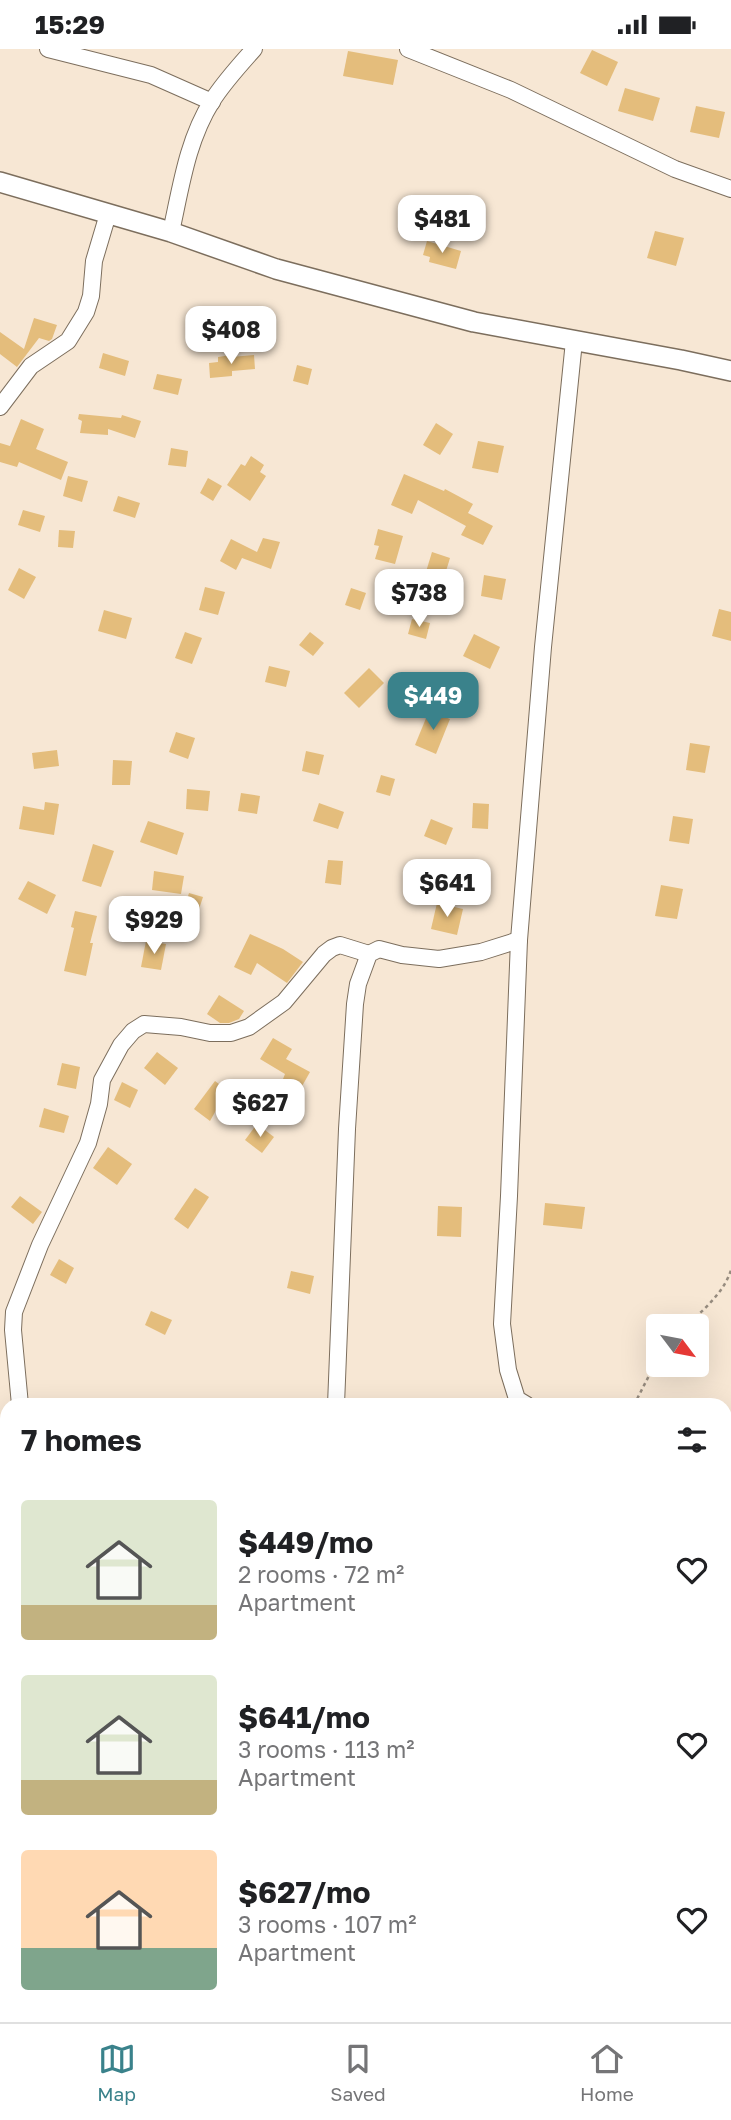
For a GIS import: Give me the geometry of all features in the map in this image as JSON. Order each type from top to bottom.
[{"type":"main road","points":[[0,182],[171,232],[276,269],[474,322],[731,371]]},
{"type":"street","points":[[48,49],[151,75],[212,102]]},
{"type":"street","points":[[171,232],[188,154],[196,132],[212,102],[254,49]]},
{"type":"street","points":[[408,49],[511,90],[676,169],[731,189]]},
{"type":"street","points":[[0,407],[31,366],[68,341],[86,312],[92,296],[94,261],[108,214]]},
{"type":"street","points":[[517,1398],[508,1370],[502,1324],[519,940],[543,646],[574,341]]},
{"type":"street","points":[[336,1398],[355,1004],[358,983],[369,954],[379,949],[402,955],[439,959],[481,952],[519,940]]},
{"type":"street","points":[[19,1398],[13,1330],[14,1312],[40,1245],[88,1143],[99,1104],[102,1080],[121,1045],[133,1031],[144,1024],[210,1033],[231,1033],[249,1027],[284,1002],[332,948],[340,945],[369,954]]},
{"type":"path","points":[[698,1314],[714,1299],[729,1278],[731,1270]]},
{"type":"path","points":[[638,1398],[648,1377]]},
{"type":"building","points":[[592,50],[618,62],[607,86],[580,73]]},
{"type":"building","points":[[348,51],[398,60],[393,85],[343,76]]},
{"type":"building","points":[[625,88],[660,98],[653,121],[618,111]]},
{"type":"building","points":[[696,106],[725,112],[719,138],[690,132]]},
{"type":"building","points":[[655,231],[684,238],[676,266],[647,258]]},
{"type":"building","points":[[427,241],[461,251],[456,269],[429,262],[430,257],[423,255]]},
{"type":"building","points":[[34,318],[57,325],[52,339],[49,341],[39,338],[17,367],[0,354],[0,332],[24,349]]},
{"type":"building","points":[[103,353],[129,361],[125,376],[99,368]]},
{"type":"building","points":[[254,355],[255,369],[232,371],[232,376],[210,378],[209,363],[218,362],[218,357]]},
{"type":"building","points":[[297,365],[312,369],[308,385],[293,381]]},
{"type":"building","points":[[157,374],[182,379],[178,395],[153,389]]},
{"type":"building","points":[[79,414],[121,418],[122,415],[141,421],[135,438],[108,429],[108,435],[80,433],[82,421],[78,419]]},
{"type":"building","points":[[21,419],[44,429],[36,449],[68,462],[61,480],[19,462],[17,467],[0,462],[0,443],[10,446]]},
{"type":"building","points":[[436,423],[453,434],[440,455],[423,445]]},
{"type":"building","points":[[478,441],[504,446],[498,473],[472,468]]},
{"type":"building","points":[[171,448],[188,451],[186,467],[168,465]]},
{"type":"building","points":[[251,456],[264,465],[260,472],[266,476],[250,501],[227,485],[241,464],[245,466]]},
{"type":"building","points":[[404,474],[444,491],[445,489],[473,504],[468,513],[493,526],[483,545],[461,535],[466,526],[418,500],[412,514],[391,505]]},
{"type":"building","points":[[68,476],[88,481],[82,502],[63,496]]},
{"type":"building","points":[[208,478],[222,486],[213,501],[200,493]]},
{"type":"building","points":[[118,496],[140,503],[135,518],[113,511]]},
{"type":"building","points":[[23,510],[45,516],[40,532],[18,525]]},
{"type":"building","points":[[378,529],[403,536],[395,564],[375,559],[379,546],[374,545]]},
{"type":"building","points":[[59,530],[75,531],[73,548],[58,547]]},
{"type":"building","points":[[263,538],[280,542],[271,569],[242,558],[236,570],[220,561],[231,539],[257,552]]},
{"type":"building","points":[[432,552],[450,558],[443,581],[425,575]]},
{"type":"building","points":[[19,568],[36,577],[24,599],[8,590]]},
{"type":"building","points":[[484,575],[506,579],[502,600],[481,596]]},
{"type":"building","points":[[205,587],[225,592],[218,615],[199,610]]},
{"type":"building","points":[[387,587],[404,591],[400,606],[383,601]]},
{"type":"building","points":[[351,588],[366,593],[360,610],[345,605]]},
{"type":"building","points":[[719,609],[731,612],[731,641],[712,636]]},
{"type":"building","points":[[104,610],[132,618],[126,639],[98,631]]},
{"type":"building","points":[[412,619],[430,623],[426,639],[408,634]]},
{"type":"building","points":[[185,632],[202,638],[192,664],[175,658]]},
{"type":"building","points":[[310,632],[324,643],[313,656],[299,645]]},
{"type":"building","points":[[474,634],[500,647],[490,669],[463,656]]},
{"type":"building","points":[[269,666],[290,671],[286,687],[265,682]]},
{"type":"building","points":[[369,668],[384,683],[359,708],[344,693]]},
{"type":"building","points":[[429,711],[450,719],[436,754],[415,745]]},
{"type":"building","points":[[176,732],[195,738],[188,759],[169,752]]},
{"type":"building","points":[[690,743],[710,746],[705,773],[686,770]]},
{"type":"building","points":[[57,750],[59,766],[34,769],[32,753]]},
{"type":"building","points":[[306,751],[324,755],[319,775],[302,771]]},
{"type":"building","points":[[113,760],[132,761],[130,785],[112,785]]},
{"type":"building","points":[[381,775],[395,779],[390,796],[376,792]]},
{"type":"building","points":[[187,789],[210,791],[208,811],[186,809]]},
{"type":"building","points":[[241,793],[260,796],[257,814],[238,811]]},
{"type":"building","points":[[45,802],[59,804],[54,835],[19,829],[23,806],[44,810]]},
{"type":"building","points":[[319,803],[344,812],[338,829],[313,821]]},
{"type":"building","points":[[473,803],[489,804],[488,829],[472,828]]},
{"type":"building","points":[[673,816],[693,819],[689,844],[669,841]]},
{"type":"building","points":[[431,819],[453,828],[446,845],[424,836]]},
{"type":"building","points":[[148,821],[184,833],[177,855],[140,842]]},
{"type":"building","points":[[93,844],[114,851],[101,887],[82,881]]},
{"type":"building","points":[[328,860],[343,861],[341,885],[325,883]]},
{"type":"building","points":[[154,871],[184,876],[181,894],[152,890]]},
{"type":"building","points":[[28,881],[56,895],[47,914],[18,899]]},
{"type":"building","points":[[661,885],[683,889],[677,919],[655,916]]},
{"type":"building","points":[[189,893],[203,897],[192,930],[179,926]]},
{"type":"building","points":[[437,903],[463,909],[457,935],[431,929]]},
{"type":"building","points":[[75,911],[97,916],[86,976],[64,971]]},
{"type":"building","points":[[250,934],[283,949],[303,962],[287,983],[257,963],[251,975],[234,967]]},
{"type":"building","points":[[146,941],[166,944],[161,970],[141,967]]},
{"type":"building","points":[[219,995],[244,1011],[239,1019],[220,1023],[207,1014]]},
{"type":"building","points":[[273,1038],[292,1049],[286,1059],[310,1072],[301,1088],[283,1079],[285,1074],[260,1059]]},
{"type":"building","points":[[157,1052],[178,1068],[165,1085],[144,1068]]},
{"type":"building","points":[[62,1063],[80,1067],[76,1089],[57,1085]]},
{"type":"building","points":[[215,1081],[233,1095],[223,1108],[219,1105],[210,1121],[194,1109]]},
{"type":"building","points":[[122,1082],[138,1090],[130,1108],[114,1100]]},
{"type":"building","points":[[44,1108],[69,1116],[64,1133],[39,1127]]},
{"type":"building","points":[[257,1124],[274,1137],[262,1153],[245,1140]]},
{"type":"building","points":[[108,1147],[132,1164],[117,1185],[93,1168]]},
{"type":"building","points":[[195,1188],[209,1197],[188,1229],[174,1219]]},
{"type":"building","points":[[20,1196],[42,1212],[33,1224],[11,1207]]},
{"type":"building","points":[[545,1203],[585,1207],[582,1229],[543,1225]]},
{"type":"building","points":[[438,1206],[462,1207],[461,1237],[437,1236]]},
{"type":"building","points":[[59,1259],[74,1268],[66,1284],[50,1275]]},
{"type":"building","points":[[291,1271],[314,1276],[310,1294],[287,1288]]},
{"type":"building","points":[[151,1311],[172,1320],[165,1335],[145,1325]]}]
